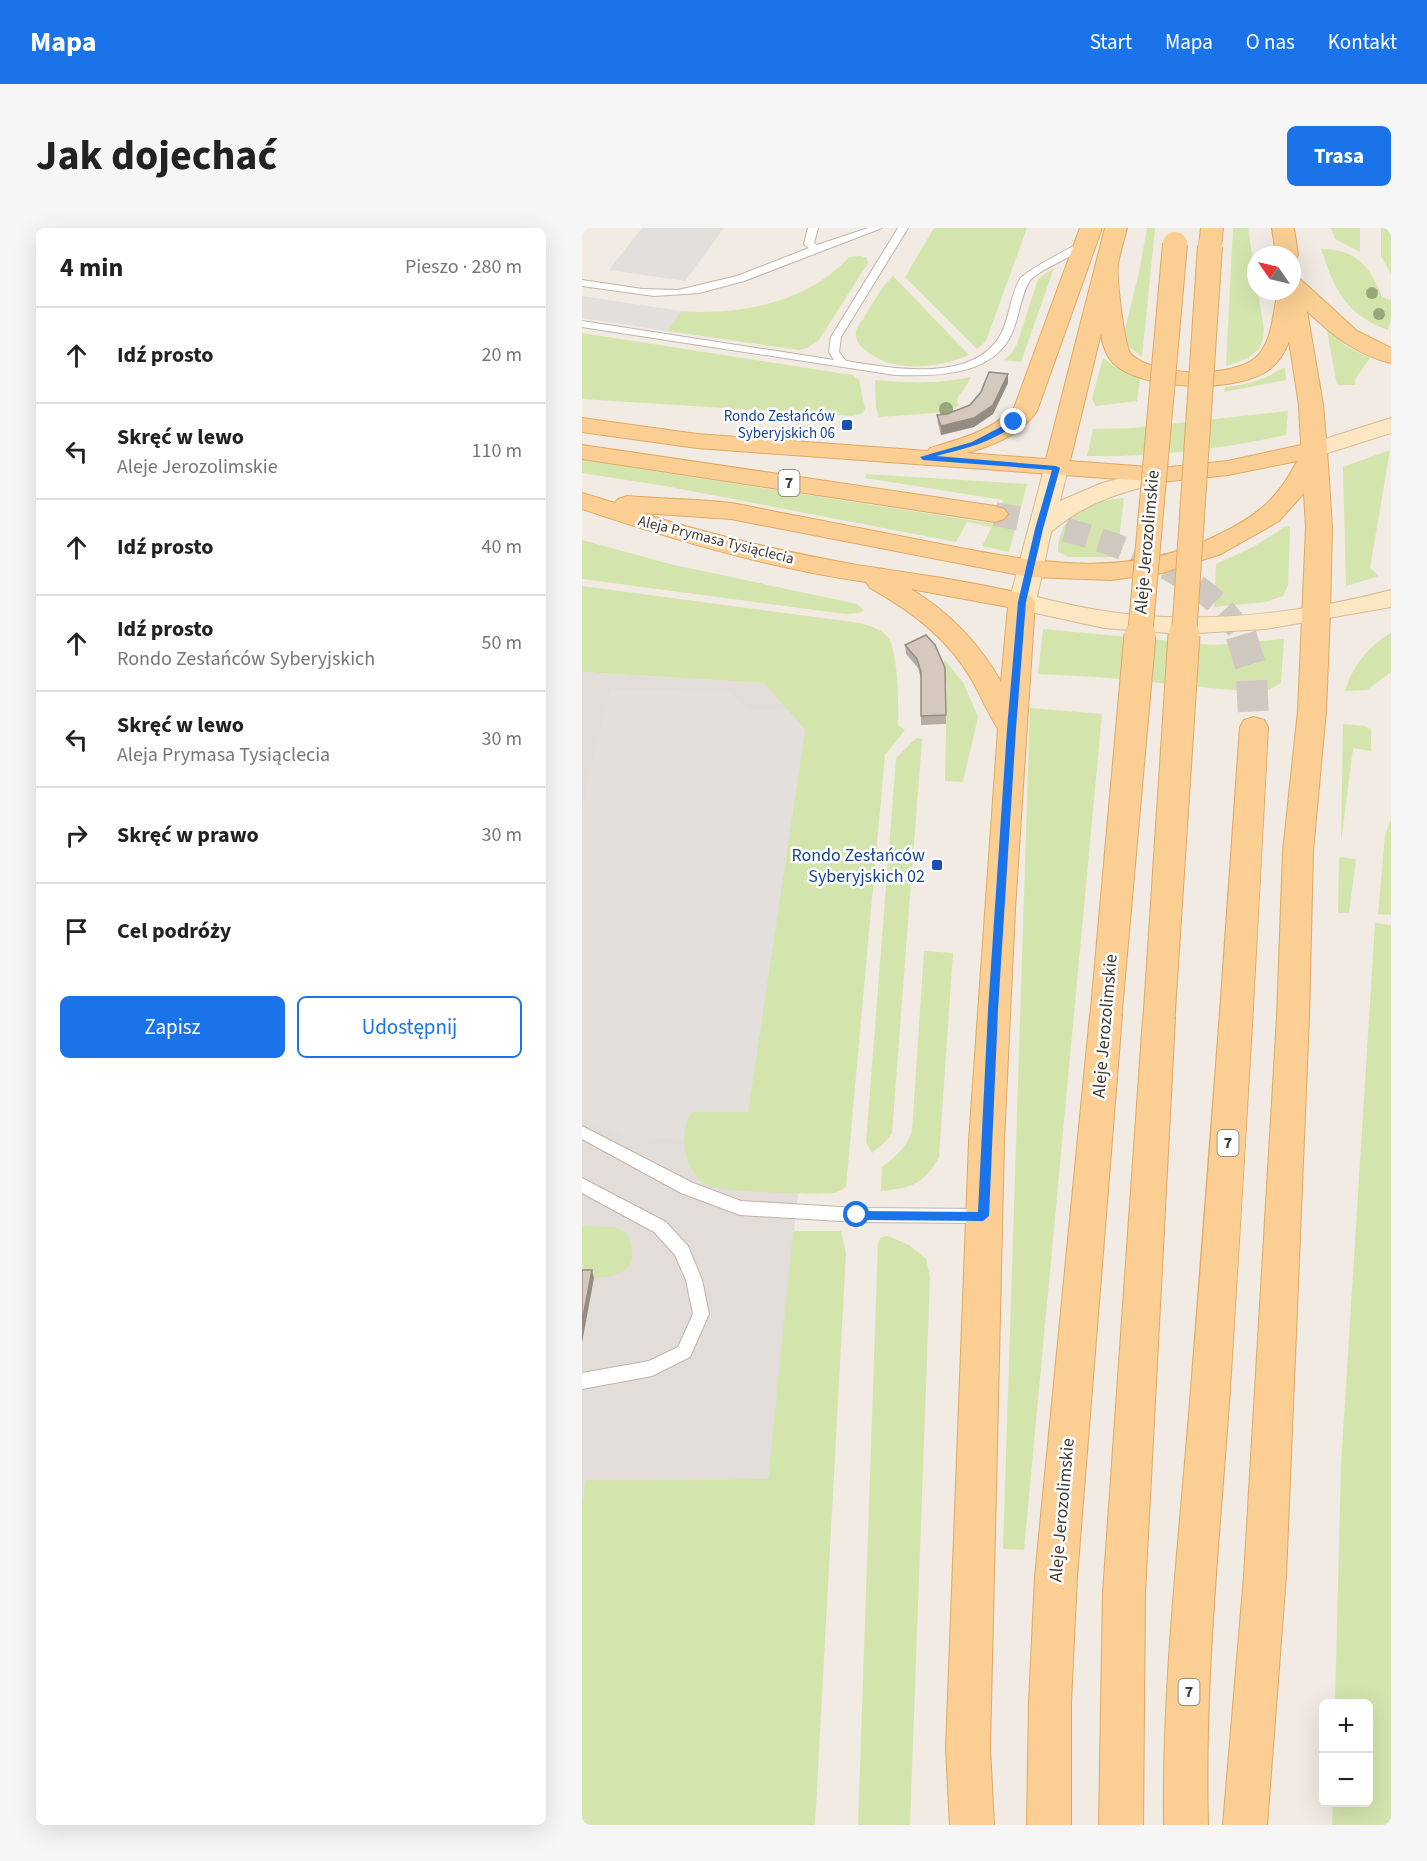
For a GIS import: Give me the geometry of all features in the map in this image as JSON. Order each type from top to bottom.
[{"type":"main road","points":[[972,1825],[968,1748],[983,1216],[993,1010],[1011,729],[1022,602],[1116,228]]},
{"type":"main road","points":[[1283,228],[1286,246]]},
{"type":"main road","points":[[923,457],[975,444],[1014,422],[1025,411],[1088,235]]},
{"type":"main road","name":"Aleje Jerozolimskie","points":[[1049,1825],[1050,1702],[1056,1576],[1176,236]]},
{"type":"main road","points":[[1121,1825],[1124,1593],[1159,1018],[1211,237]]},
{"type":"main road","points":[[1107,268],[1113,337],[1116,347],[1122,357],[1134,366],[1166,376],[1209,378],[1232,376],[1264,363],[1277,342],[1288,300]]},
{"type":"main road","points":[[1301,297],[1360,345],[1391,356]]},
{"type":"main road","points":[[1245,1825],[1264,1576],[1293,1017],[1298,851],[1312,711],[1317,614],[1319,527],[1315,450],[1310,392],[1293,300]]},
{"type":"main road","points":[[582,425],[697,441],[1161,475]]},
{"type":"main road","points":[[1039,529],[1053,515],[1087,495],[1161,475],[1228,468],[1315,450],[1391,425]]},
{"type":"main road","points":[[584,502],[731,511],[1030,569],[1065,573],[1138,571],[1171,564],[1222,545],[1252,528],[1279,508],[1299,480],[1315,450]]},
{"type":"main road","name":"7","points":[[582,452],[995,514]]},
{"type":"main road","name":"Aleja Prymasa Tysiąclecia","points":[[584,502],[686,535],[852,572]]},
{"type":"main road","points":[[852,572],[943,585],[1084,616],[1152,625],[1252,624],[1317,614],[1391,598]]},
{"type":"main road","points":[[852,572],[892,588],[922,608],[958,638],[989,681],[1011,729]]},
{"type":"main road","name":"7","points":[[1186,1825],[1185,1779],[1191,1658],[1234,1064],[1254,727]]},
{"type":"lane","points":[[813,228],[809,244],[815,248]]},
{"type":"lane","points":[[840,239],[843,232],[855,228]]},
{"type":"lane","points":[[582,283],[677,293],[754,273],[815,248],[877,228]]},
{"type":"lane","points":[[843,364],[834,352],[836,337],[903,228]]},
{"type":"lane","points":[[582,324],[895,372],[929,373],[950,370],[978,361],[995,350],[1004,339],[1025,279],[1088,235]]},
{"type":"lane","points":[[582,1132],[687,1188],[740,1208],[857,1215],[983,1216]]},
{"type":"lane","points":[[582,1185],[660,1227],[682,1251],[694,1280],[701,1314],[684,1352],[652,1368],[582,1381]]},
{"type":"lane","points":[[958,1825],[968,1748]]},
{"type":"shaded area","points":[[642,228],[724,228],[685,281],[609,270]]},
{"type":"shaded area","points":[[582,296],[681,311],[667,331],[582,318]]},
{"type":"shaded area","points":[[582,672],[764,683],[817,721],[798,1193],[768,1479],[586,1480],[582,1500]]},
{"type":"shaded area","points":[[610,689],[730,692],[748,711],[788,710],[805,730],[748,1112],[692,1112],[686,1120],[683,1140],[624,1136],[582,1118],[582,808]]},
{"type":"green space","points":[[934,228],[1027,228],[986,341],[977,349],[905,277]]},
{"type":"green space","points":[[1147,228],[1155,228],[1142,357],[1127,345],[1124,333],[1139,273]]},
{"type":"green space","points":[[1233,228],[1248,228],[1251,246],[1247,246],[1247,300],[1259,300],[1264,330],[1263,339],[1259,349],[1248,358],[1226,366]]},
{"type":"green space","points":[[1331,228],[1360,228],[1360,252],[1335,239]]},
{"type":"green space","points":[[1381,228],[1391,228],[1391,274],[1381,256]]},
{"type":"green space","points":[[1321,249],[1344,252],[1353,256],[1367,268],[1382,297],[1391,300],[1391,319],[1388,330],[1362,317],[1344,299],[1331,276]]},
{"type":"green space","points":[[849,257],[867,258],[868,263],[819,340],[807,348],[799,350],[667,331],[681,311],[726,311],[772,303],[814,285]]},
{"type":"green space","points":[[1054,268],[1021,362],[1004,360],[1017,344],[1038,279]]},
{"type":"green space","points":[[893,276],[969,355],[944,363],[902,366],[876,358],[860,346],[856,330],[882,288]]},
{"type":"green space","points":[[1329,330],[1346,346],[1370,358],[1356,378],[1355,385],[1337,385],[1327,331]]},
{"type":"green space","points":[[582,333],[852,375],[859,380],[865,409],[863,413],[853,416],[582,399]]},
{"type":"green space","points":[[1103,358],[1115,367],[1140,378],[1137,401],[1096,406],[1092,399]]},
{"type":"green space","points":[[1285,368],[1286,380],[1224,392],[1225,387],[1255,381]]},
{"type":"green space","points":[[971,377],[958,398],[959,405],[949,412],[879,417],[876,408],[875,380],[923,382]]},
{"type":"green space","points":[[1288,411],[1286,435],[1187,451],[1087,456],[1093,429],[1133,428]]},
{"type":"green space","points":[[1390,450],[1370,568],[1379,576],[1346,586],[1343,467]]},
{"type":"green space","points":[[582,460],[995,524],[1003,500],[865,478],[866,474],[1027,484],[1009,552],[982,546],[992,527],[967,522],[956,542],[665,486],[582,473]]},
{"type":"green space","points":[[1124,498],[1117,557],[1069,557],[1058,552],[1063,528],[1078,512],[1099,502]]},
{"type":"green space","points":[[1286,526],[1290,527],[1288,586],[1283,596],[1266,602],[1214,607],[1216,564],[1253,547]]},
{"type":"green space","points":[[582,540],[670,564],[857,604],[864,610],[859,613],[845,614],[582,579]]},
{"type":"green space","points":[[582,586],[860,623],[880,630],[892,646],[898,693],[898,725],[905,730],[885,755],[846,1187],[834,1193],[770,1193],[732,1190],[708,1185],[700,1180],[688,1163],[684,1141],[687,1120],[692,1112],[748,1112],[805,730],[764,683],[582,672]]},
{"type":"green space","points":[[1043,629],[1213,645],[1284,639],[1281,683],[1263,693],[1097,677],[1038,674]]},
{"type":"green space","points":[[1391,633],[1391,672],[1367,690],[1345,691],[1362,658],[1375,644]]},
{"type":"green space","points":[[945,660],[964,684],[978,717],[963,782],[945,781],[947,685],[941,665]]},
{"type":"green space","points":[[1030,708],[1102,714],[1024,1550],[1003,1549]]},
{"type":"green space","points":[[1343,724],[1365,726],[1371,729],[1371,751],[1353,748],[1341,843]]},
{"type":"green space","points":[[916,738],[922,739],[892,1133],[872,1153],[866,1142],[896,758]]},
{"type":"green space","points":[[1391,819],[1391,915],[1378,914],[1385,835]]},
{"type":"green space","points":[[1339,857],[1356,859],[1349,913],[1338,913]]},
{"type":"green space","points":[[1375,923],[1391,925],[1391,1825],[1332,1825],[1333,1807],[1373,1807],[1373,1699],[1335,1699],[1341,1465]]},
{"type":"green space","points":[[924,951],[953,953],[939,1157],[922,1179],[908,1186],[881,1191],[882,1167],[900,1151],[912,1131]]},
{"type":"green space","points":[[582,1226],[614,1227],[627,1233],[632,1247],[629,1266],[615,1275],[582,1278]]},
{"type":"green space","points":[[793,1231],[841,1231],[846,1253],[815,1825],[582,1825],[582,1500],[586,1480],[768,1479]]},
{"type":"green space","points":[[888,1236],[909,1245],[926,1259],[930,1277],[910,1825],[858,1825],[878,1242],[881,1237]]},
{"type":"building","points":[[989,372],[1008,374],[993,405],[974,418],[941,426],[937,415],[947,414],[970,405],[981,392]]},
{"type":"building","points":[[926,635],[935,645],[945,668],[946,715],[921,716],[921,672],[917,659],[905,645]]},
{"type":"building","points":[[582,1270],[592,1270],[582,1322]]},
{"type":"tunnel","points":[[995,514],[1061,528],[1097,539],[1167,568],[1198,587],[1223,610],[1242,636]]},
{"type":"tunnel","points":[[1241,635],[1251,667],[1254,727]]},
{"type":"place","name":"Rondo Zesłańców Syberyjskich 06","points":[[847,425]]},
{"type":"place","name":"Rondo Zesłańców Syberyjskich 02","points":[[937,865]]},
{"type":"route","points":[[857,1215],[983,1216],[993,1010],[1011,729],[1022,602],[1056,468],[923,457],[975,444],[1003,431],[1014,422]]}]
